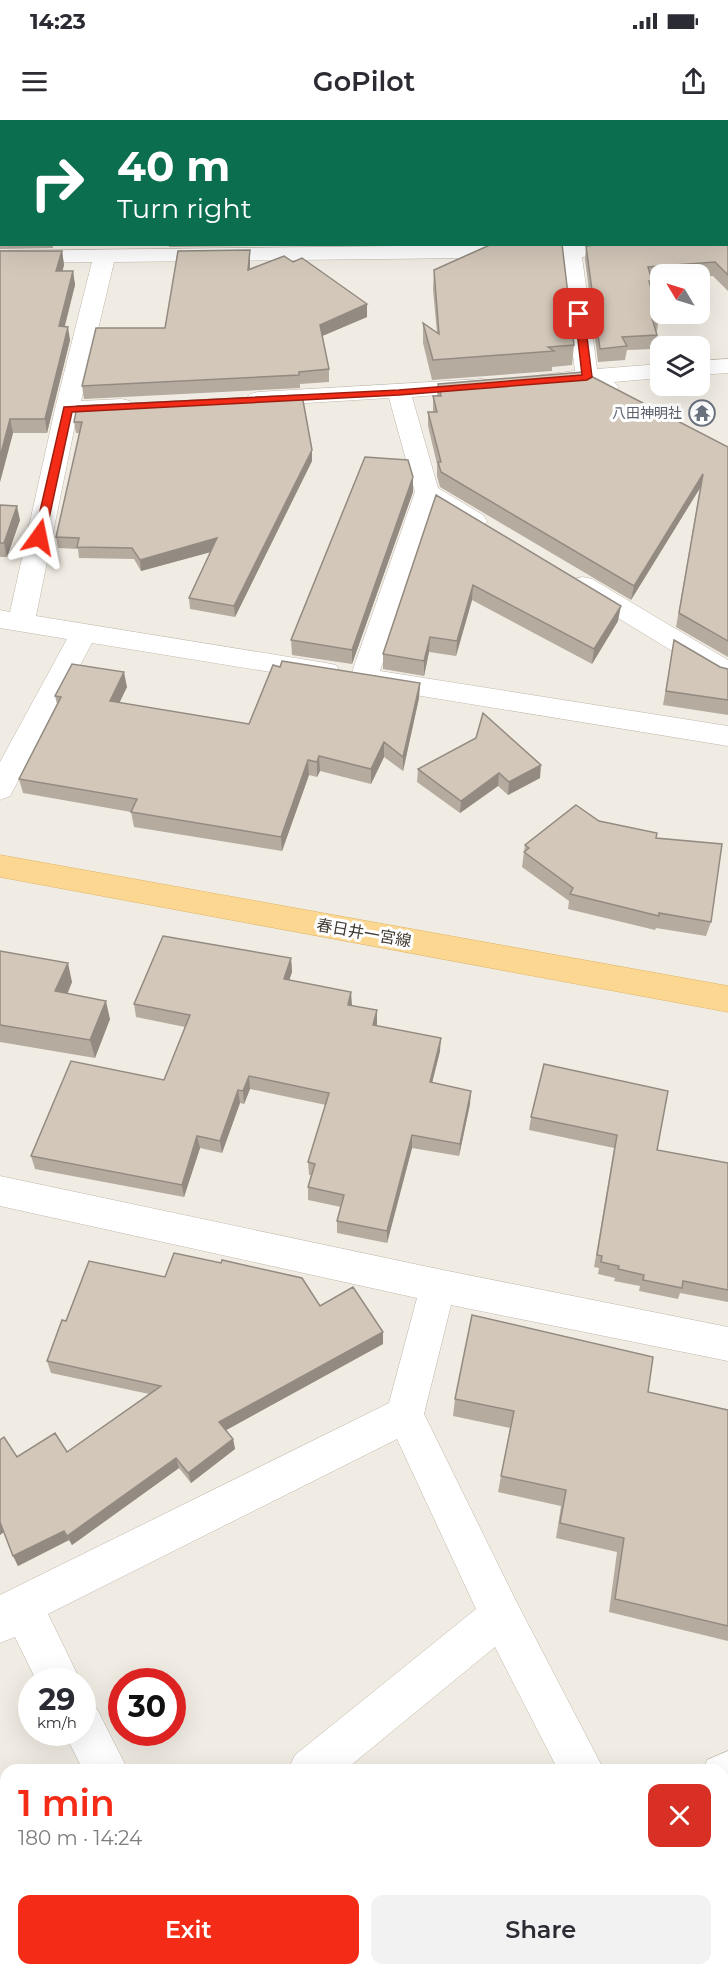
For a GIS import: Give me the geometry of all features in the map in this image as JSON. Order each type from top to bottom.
[{"type":"main road","name":"春日井一宮線","points":[[0,866],[728,999]]},
{"type":"street","points":[[0,257],[104,258],[353,249],[620,246]]},
{"type":"street","points":[[571,248],[587,377]]},
{"type":"street","points":[[104,258],[67,409],[10,621],[728,736]]},
{"type":"street","points":[[710,367],[728,366]]},
{"type":"street","points":[[529,382],[650,372]]},
{"type":"street","points":[[587,377],[628,398]]},
{"type":"street","points":[[233,401],[505,384]]},
{"type":"street","points":[[364,678],[427,492],[399,392]]},
{"type":"street","points":[[67,409],[138,405]]},
{"type":"street","points":[[427,492],[497,534]]},
{"type":"street","points":[[557,570],[728,672]]},
{"type":"street","points":[[0,789],[84,633]]},
{"type":"street","points":[[0,1191],[438,1286],[728,1344]]},
{"type":"street","points":[[438,1286],[405,1415],[501,1616],[579,1764]]},
{"type":"street","points":[[50,1668],[10,1614],[405,1415]]},
{"type":"street","points":[[317,1764],[501,1616]]},
{"type":"street","points":[[93,1746],[103,1764]]},
{"type":"building","points":[[488,246],[562,246],[574,345],[548,347],[554,351],[433,360],[423,323],[439,334],[434,270]]},
{"type":"building","points":[[586,246],[728,246],[728,275],[715,262],[650,264],[648,267],[650,324],[654,324],[657,335],[622,337],[627,346],[600,349]]},
{"type":"building","points":[[250,250],[248,270],[284,256],[293,262],[302,258],[367,304],[320,325],[329,369],[299,372],[299,375],[82,386],[96,328],[165,328],[178,251]]},
{"type":"building","points":[[0,251],[62,251],[56,271],[73,271],[59,326],[68,327],[45,419],[10,419],[0,457]]},
{"type":"building","points":[[583,372],[728,447],[728,641],[679,613],[703,474],[634,586],[441,472],[438,462],[441,462],[428,412],[437,412],[433,396],[441,396],[438,384]]},
{"type":"building","points":[[302,395],[312,450],[234,606],[189,598],[217,538],[140,560],[132,548],[77,547],[79,538],[56,537],[82,422],[74,422],[77,406]]},
{"type":"building","points":[[365,457],[408,460],[413,477],[352,650],[291,640]]},
{"type":"building","points":[[436,495],[621,606],[594,649],[473,585],[457,641],[430,637],[424,661],[383,654]]},
{"type":"building","points":[[0,505],[17,506],[4,543],[0,543]]},
{"type":"building","points":[[674,640],[720,667],[728,669],[728,700],[666,691]]},
{"type":"building","points":[[282,661],[420,683],[403,757],[384,742],[371,769],[319,756],[317,762],[308,760],[281,837],[131,812],[137,799],[19,779],[61,697],[55,696],[72,664],[124,672],[110,701],[249,724],[273,665],[280,667]]},
{"type":"building","points":[[483,713],[541,765],[509,782],[499,773],[461,801],[418,769],[476,738]]},
{"type":"building","points":[[576,805],[599,821],[657,833],[656,838],[722,844],[711,922],[659,913],[659,916],[570,894],[573,888],[524,852],[529,848],[525,845]]},
{"type":"building","points":[[163,936],[291,958],[284,979],[351,992],[348,1005],[377,1010],[373,1025],[441,1038],[430,1082],[471,1091],[460,1144],[412,1135],[387,1231],[337,1221],[344,1195],[308,1187],[315,1164],[308,1162],[329,1093],[249,1076],[243,1091],[238,1090],[220,1141],[197,1136],[182,1185],[31,1156],[71,1061],[164,1080],[190,1015],[134,1004]]},
{"type":"building","points":[[0,951],[68,963],[55,991],[106,1001],[90,1040],[0,1025]]},
{"type":"building","points":[[544,1064],[668,1091],[657,1150],[728,1163],[728,1290],[683,1281],[682,1288],[643,1280],[644,1275],[601,1262],[602,1256],[597,1255],[617,1135],[531,1117]]},
{"type":"building","points":[[174,1253],[221,1263],[222,1260],[302,1278],[320,1306],[353,1287],[383,1332],[219,1422],[233,1439],[188,1473],[176,1458],[67,1536],[64,1531],[13,1556],[0,1522],[0,1440],[4,1437],[17,1457],[55,1433],[67,1452],[161,1386],[47,1361],[62,1320],[66,1321],[89,1261],[165,1277]]},
{"type":"building","points":[[472,1315],[653,1357],[648,1392],[728,1410],[728,1626],[615,1599],[624,1538],[560,1523],[566,1490],[501,1476],[514,1411],[455,1399]]},
{"type":"place","name":"八田神明社","points":[[702,413]]},
{"type":"route","points":[[39,537],[67,409],[399,392],[587,377],[579,314]]}]
